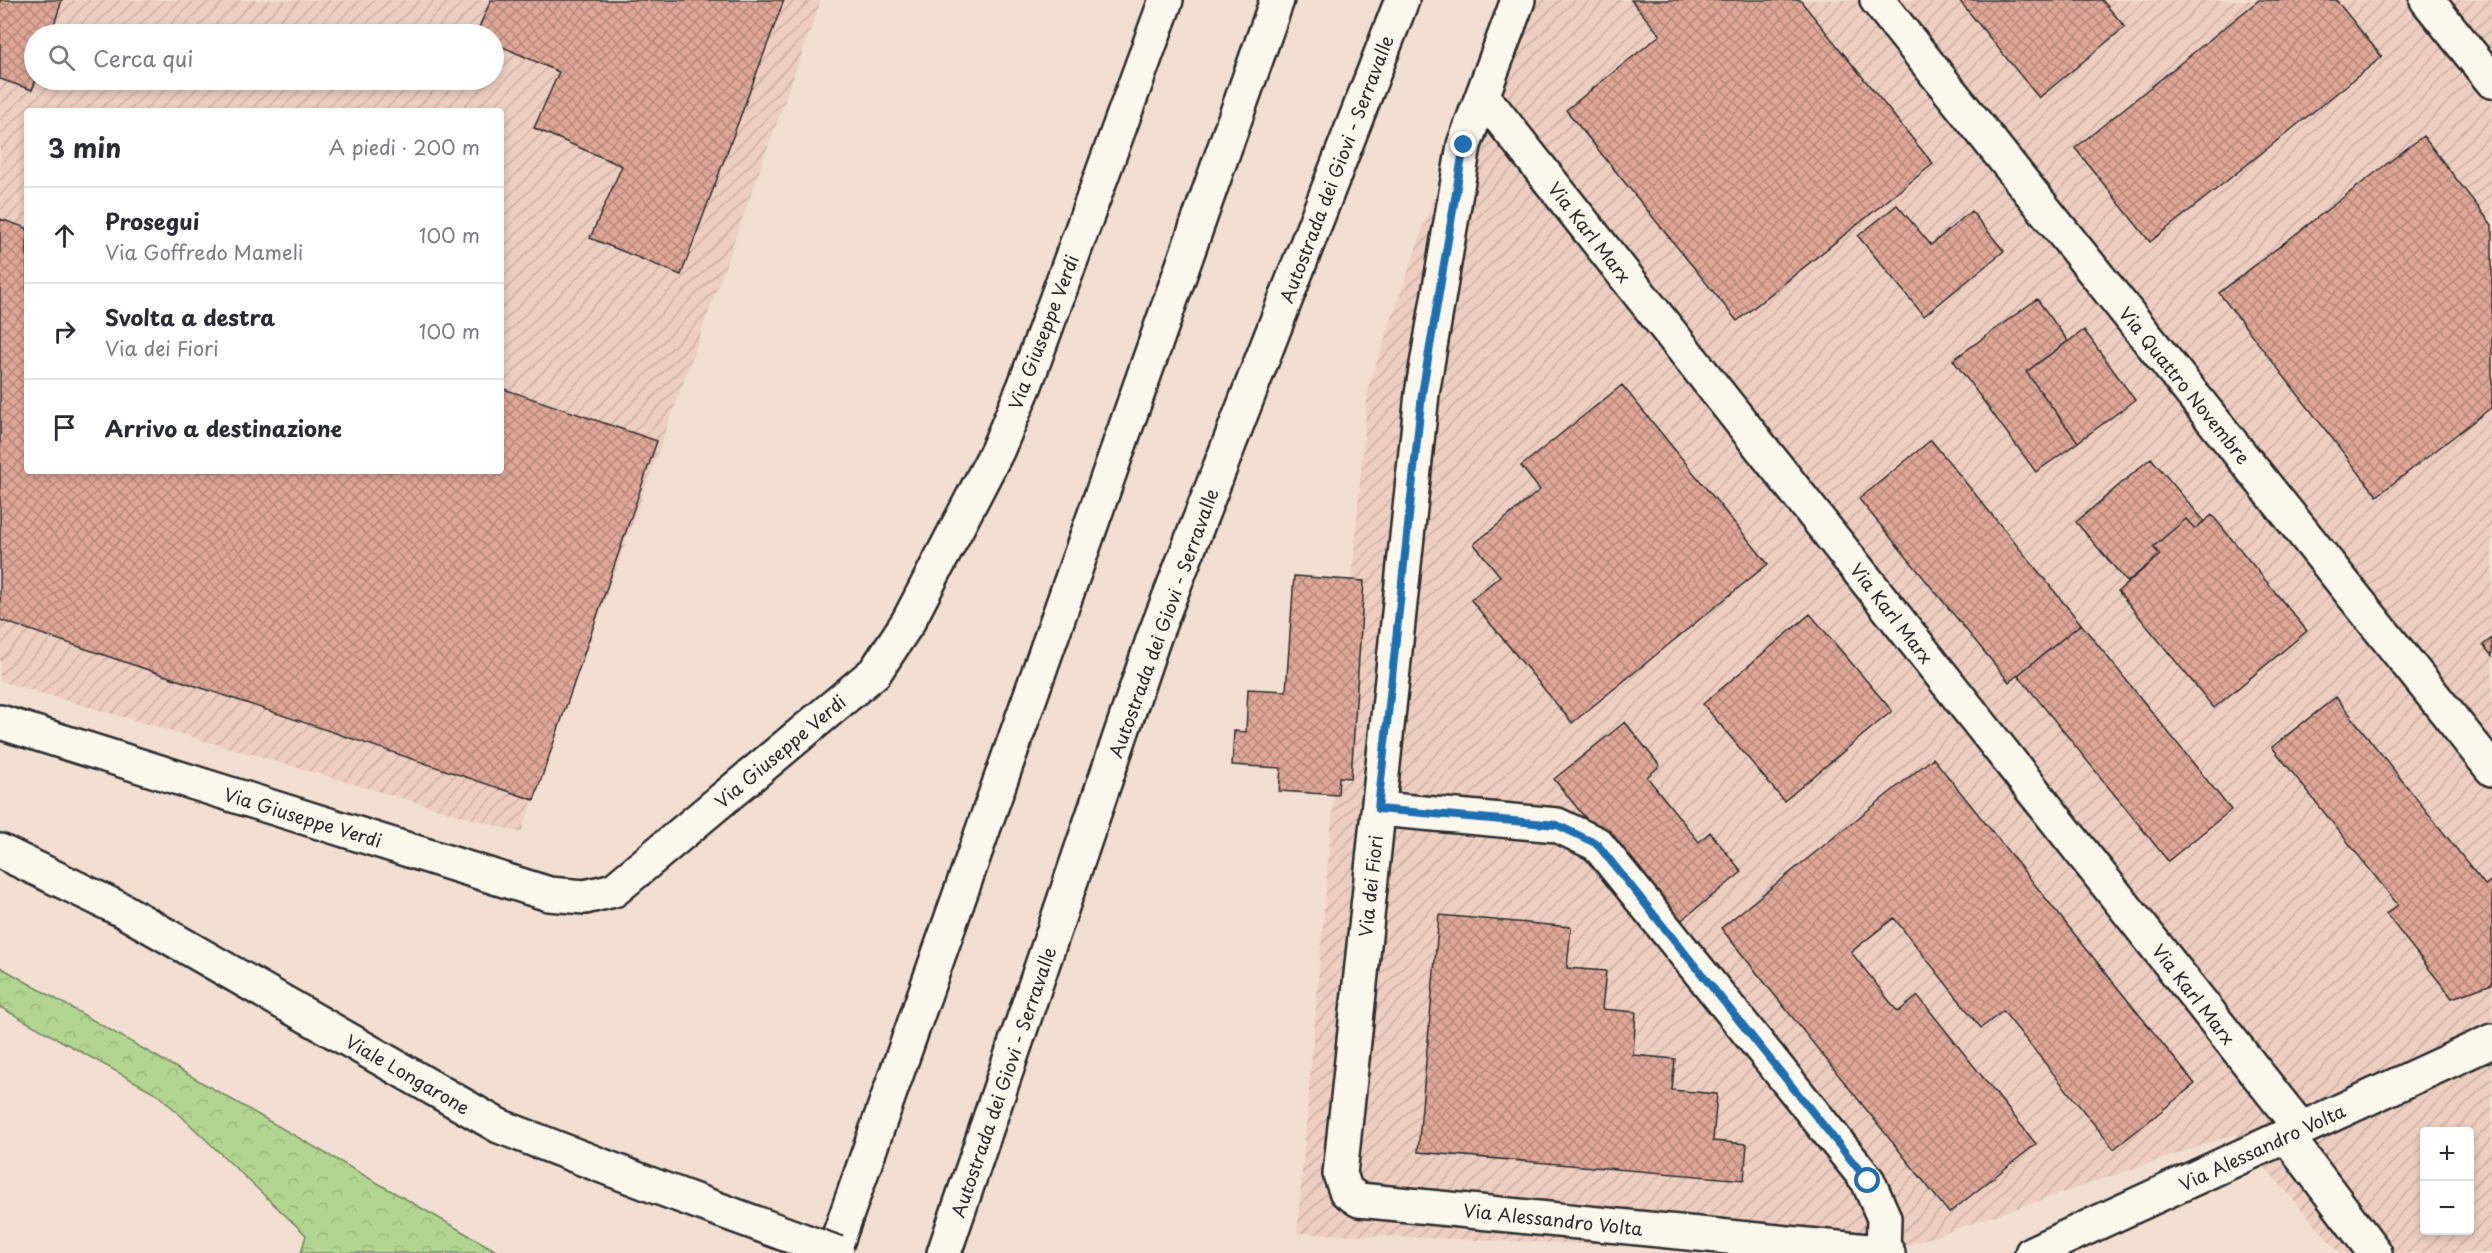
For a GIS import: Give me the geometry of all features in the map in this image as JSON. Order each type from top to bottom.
[{"type":"main road","name":"Via Giuseppe Verdi","points":[[0,722],[549,894],[585,897],[614,890],[874,672],[908,622],[997,451],[1025,386],[1166,0]]},
{"type":"main road","points":[[835,1253],[1277,0]]},
{"type":"main road","name":"Autostrada dei Giovi - Serravalle","points":[[945,1253],[1154,637],[1402,0]]},
{"type":"main road","name":"Via dei Fiori","points":[[1340,1173],[1422,394],[1464,145],[1518,0]]},
{"type":"main road","name":"Via Quattro Novembre","points":[[1877,0],[2492,770]]},
{"type":"main road","points":[[2427,0],[2492,81]]},
{"type":"main road","name":"Via Karl Marx","points":[[1481,99],[1508,128],[2294,1132],[2375,1253]]},
{"type":"main road","points":[[1378,809],[1557,825],[1597,844],[1868,1181],[1884,1218],[1882,1252]]},
{"type":"main road","name":"Viale Longarone","points":[[0,851],[122,910],[499,1126],[835,1253]]},
{"type":"main road","name":"Via Alessandro Volta","points":[[2032,1253],[2492,1041]]},
{"type":"main road","name":"Via Alessandro Volta","points":[[1340,1173],[1346,1191],[1359,1200],[1888,1253]]},
{"type":"shaded area","points":[[0,0],[821,0],[521,833],[0,681]]},
{"type":"shaded area","points":[[1502,0],[2492,0],[2492,1253],[2340,1253],[2236,1134],[1884,1253],[1819,1253],[1297,1233],[1368,388]]},
{"type":"green space","points":[[0,967],[500,1253],[301,1253],[306,1235],[159,1095],[0,1007]]},
{"type":"building","points":[[0,0],[62,0],[54,24],[24,24],[24,87],[0,79]]},
{"type":"building","points":[[491,0],[784,0],[681,275],[590,238],[622,166],[534,128],[559,72],[504,47],[504,24],[480,24]]},
{"type":"building","points":[[1631,0],[1800,0],[1933,164],[1737,321],[1566,110],[1660,35]]},
{"type":"building","points":[[1959,0],[2102,0],[2125,27],[2039,98]]},
{"type":"building","points":[[2259,0],[2336,0],[2382,57],[2150,242],[2075,148]]},
{"type":"building","points":[[2423,136],[2492,225],[2492,407],[2377,496],[2219,293]]},
{"type":"building","points":[[1897,205],[1931,245],[1971,211],[2004,251],[1924,316],[1858,236]]},
{"type":"building","points":[[0,219],[24,227],[24,474],[504,474],[504,389],[657,441],[534,800],[0,620]]},
{"type":"building","points":[[2037,299],[2068,341],[2026,372],[2078,442],[2036,472],[1953,360]]},
{"type":"building","points":[[2084,330],[2135,400],[2078,442],[2026,372]]},
{"type":"building","points":[[1622,385],[1768,564],[1572,723],[1471,600],[1500,576],[1474,544],[1540,490],[1521,466]]},
{"type":"building","points":[[1931,440],[2081,624],[2009,682],[1859,499]]},
{"type":"building","points":[[2151,458],[2204,521],[2195,529],[2186,519],[2153,547],[2160,555],[2127,582],[2076,522]]},
{"type":"building","points":[[2212,515],[2307,631],[2214,708],[2118,591],[2160,555],[2153,547],[2186,519],[2195,529]]},
{"type":"building","points":[[1294,576],[1364,581],[1351,778],[1339,777],[1338,795],[1279,791],[1281,768],[1232,765],[1234,731],[1246,732],[1248,689],[1286,691]]},
{"type":"building","points":[[1810,614],[1892,711],[1784,801],[1703,704]]},
{"type":"building","points":[[2081,624],[2231,810],[2168,861],[2018,675]]},
{"type":"building","points":[[2492,638],[2492,656],[2483,645]]},
{"type":"building","points":[[2336,697],[2485,885],[2492,880],[2492,984],[2452,998],[2386,914],[2398,905],[2272,747]]},
{"type":"building","points":[[1625,722],[1660,766],[1647,777],[1699,842],[1710,832],[1742,872],[1673,927],[1554,779]]},
{"type":"building","points":[[1933,758],[2195,1084],[2114,1149],[2003,1011],[1981,1028],[1894,918],[1851,952],[1898,1012],[1918,996],[2036,1144],[1949,1213],[1721,928]]},
{"type":"building","points":[[1439,915],[1571,927],[1567,968],[1606,971],[1602,1009],[1636,1012],[1633,1055],[1675,1059],[1672,1090],[1717,1094],[1713,1141],[1747,1144],[1744,1180],[1418,1152]]},
{"type":"route","points":[[1464,145],[1422,394],[1378,809],[1557,825],[1597,844],[1868,1181]]}]
